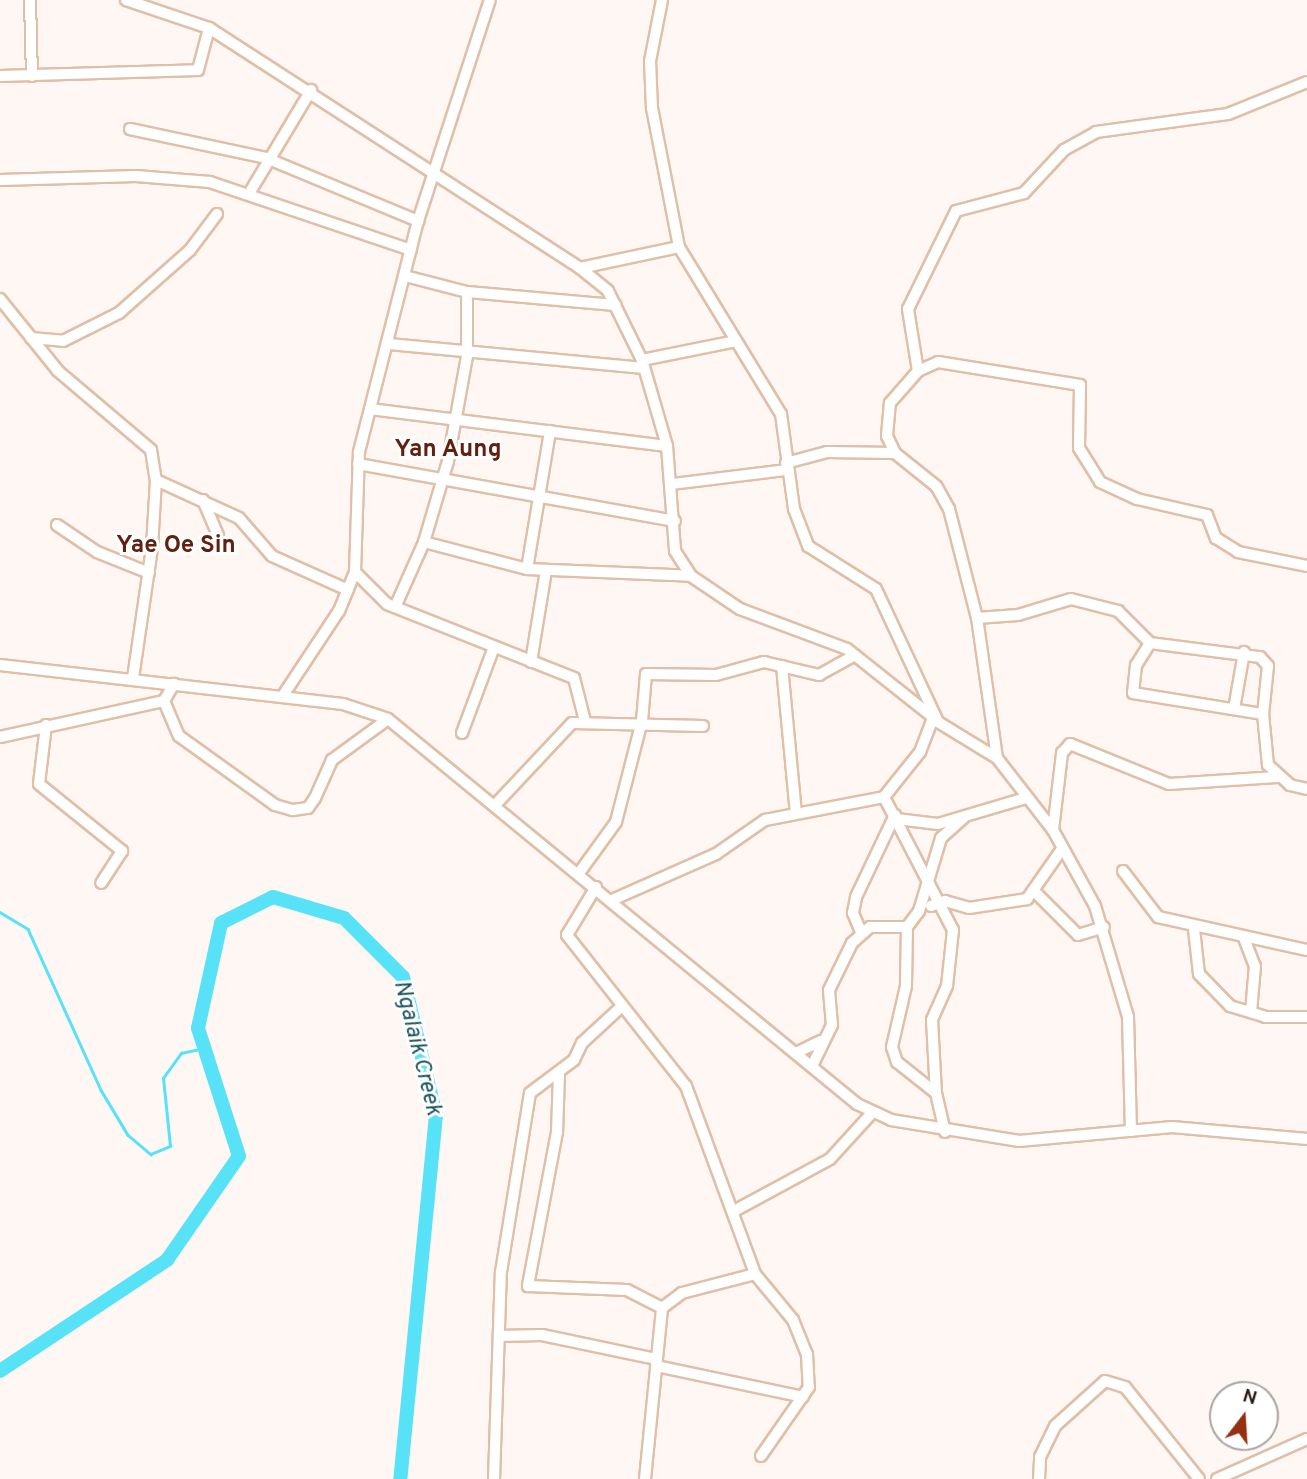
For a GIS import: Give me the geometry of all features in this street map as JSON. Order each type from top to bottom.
[{"type":"street","points":[[30,0],[32,76]]},
{"type":"street","points":[[126,0],[148,2],[209,28],[311,90],[432,173],[580,268],[615,305],[643,364],[667,446],[675,521],[675,551],[691,576],[740,609],[855,655],[935,720],[997,758],[1053,830],[1104,927],[1128,1017],[1131,1130]]},
{"type":"street","points":[[282,697],[348,590],[355,572],[358,464],[370,409],[432,173],[490,0]]},
{"type":"street","points":[[612,900],[716,855],[765,820],[884,797],[920,752],[935,720],[885,600],[866,580],[808,546],[786,467],[781,414],[679,247],[652,108],[650,61],[662,0]]},
{"type":"street","points":[[0,76],[198,70],[209,28]]},
{"type":"street","points":[[918,371],[908,309],[956,211],[1024,193],[1064,150],[1096,132],[1228,114],[1307,82]]},
{"type":"street","points":[[250,192],[266,158],[311,90]]},
{"type":"street","points":[[130,129],[266,158],[418,221]]},
{"type":"street","points":[[0,180],[135,176],[250,192],[411,250]]},
{"type":"street","points":[[32,338],[63,341],[119,313],[190,250],[217,214]]},
{"type":"street","points":[[580,268],[679,247]]},
{"type":"street","points":[[405,276],[467,292],[615,305]]},
{"type":"street","points":[[396,605],[424,542],[444,476],[452,419],[467,356],[467,292]]},
{"type":"street","points":[[0,299],[58,371],[151,450],[156,480],[149,573],[133,679]]},
{"type":"street","points":[[389,344],[467,356],[643,364],[736,341]]},
{"type":"street","points":[[997,758],[977,618],[943,496],[895,453],[887,436],[890,403],[918,371],[938,362],[1080,385],[1079,448],[1100,482],[1137,499],[1207,515],[1227,548],[1307,566]]},
{"type":"street","points":[[370,409],[667,446]]},
{"type":"street","points":[[527,569],[550,431]]},
{"type":"street","points":[[672,484],[786,467],[827,452],[895,453]]},
{"type":"street","points":[[358,464],[444,476],[675,521]]},
{"type":"street","points":[[156,480],[239,518],[272,556],[348,590]]},
{"type":"street","points":[[204,500],[218,536]]},
{"type":"street","points":[[57,525],[97,552],[149,573]]},
{"type":"street","points":[[424,542],[527,569],[691,576]]},
{"type":"street","points":[[531,662],[546,570]]},
{"type":"street","points":[[355,572],[396,605],[574,678],[586,721]]},
{"type":"street","points":[[977,618],[1018,615],[1071,599],[1118,611],[1150,643],[1244,652],[1268,666],[1263,714],[1265,755],[1277,777]]},
{"type":"street","points":[[1150,643],[1136,665],[1133,692],[1263,714]]},
{"type":"street","points":[[462,733],[494,647]]},
{"type":"street","points":[[1234,709],[1244,652]]},
{"type":"street","points":[[579,873],[615,822],[642,721],[646,674],[652,672],[703,676],[753,662],[819,675],[855,655]]},
{"type":"street","points":[[0,665],[343,704],[388,719],[872,1113],[945,1132],[1019,1141],[1131,1130],[1212,1129],[1307,1139]]},
{"type":"street","points":[[782,666],[796,813]]},
{"type":"street","points":[[0,737],[163,701],[174,684]]},
{"type":"street","points":[[163,701],[179,736],[268,800],[293,810],[315,798],[332,760],[388,719]]},
{"type":"street","points":[[495,804],[568,726],[586,721],[642,721],[703,726]]},
{"type":"street","points":[[47,725],[39,785],[122,852],[101,883]]},
{"type":"street","points":[[1053,830],[1062,753],[1070,744],[1170,784],[1277,777],[1307,789]]},
{"type":"street","points":[[884,797],[926,877],[935,904],[946,920],[947,986],[932,1020],[936,1093],[945,1132]]},
{"type":"street","points":[[896,817],[923,825],[964,817],[1026,798]]},
{"type":"street","points":[[861,932],[853,913],[856,897],[896,817]]},
{"type":"street","points":[[917,914],[926,877],[941,838],[964,817]]},
{"type":"street","points":[[936,1093],[897,1062],[892,1047],[906,986],[903,949],[907,927],[917,914],[935,904],[961,907],[1036,893],[1062,849]]},
{"type":"street","points":[[1123,871],[1158,917],[1194,929],[1307,950]]},
{"type":"street","points":[[596,887],[567,935],[686,1086],[755,1274],[793,1320],[807,1354],[811,1375],[803,1397],[761,1456]]},
{"type":"street","points":[[1036,893],[1078,935],[1104,927]]},
{"type":"street","points":[[946,920],[961,907]]},
{"type":"street","points":[[917,914],[946,920]]},
{"type":"street","points":[[812,1066],[821,1041],[832,1025],[829,989],[861,932],[907,927]]},
{"type":"street","points":[[880,928],[903,949]]},
{"type":"street","points":[[1194,929],[1199,974],[1230,1006],[1251,1013],[1307,1017]]},
{"type":"street","points":[[1244,938],[1255,966],[1251,1013]]},
{"type":"street","points":[[494,1479],[501,1272],[530,1093],[559,1073],[622,1006]]},
{"type":"street","points":[[796,1053],[821,1041]]},
{"type":"street","points":[[559,1073],[557,1132],[527,1286],[627,1290],[662,1308]]},
{"type":"street","points":[[734,1211],[830,1159],[872,1113]]},
{"type":"street","points":[[645,1479],[662,1308],[682,1293],[755,1274]]},
{"type":"street","points":[[499,1336],[542,1335],[803,1397]]},
{"type":"street","points":[[1039,1479],[1040,1457],[1055,1426],[1105,1381],[1125,1387],[1199,1479]]},
{"type":"street","points":[[1217,1479],[1307,1439]]},
{"type":"waterway","name":"Ngalaik Creek","points":[[0,1371],[167,1260],[239,1156],[198,1028],[221,923],[273,897],[344,918],[403,977],[436,1115],[400,1479]]},
{"type":"waterway","points":[[0,912],[28,929],[101,1090],[128,1135],[151,1154],[170,1146],[163,1078],[181,1053],[204,1048]]},
{"type":"district","name":"Yan Aung","points":[[448,451]]},
{"type":"district","name":"Yae Oe Sin","points":[[176,547]]}]
